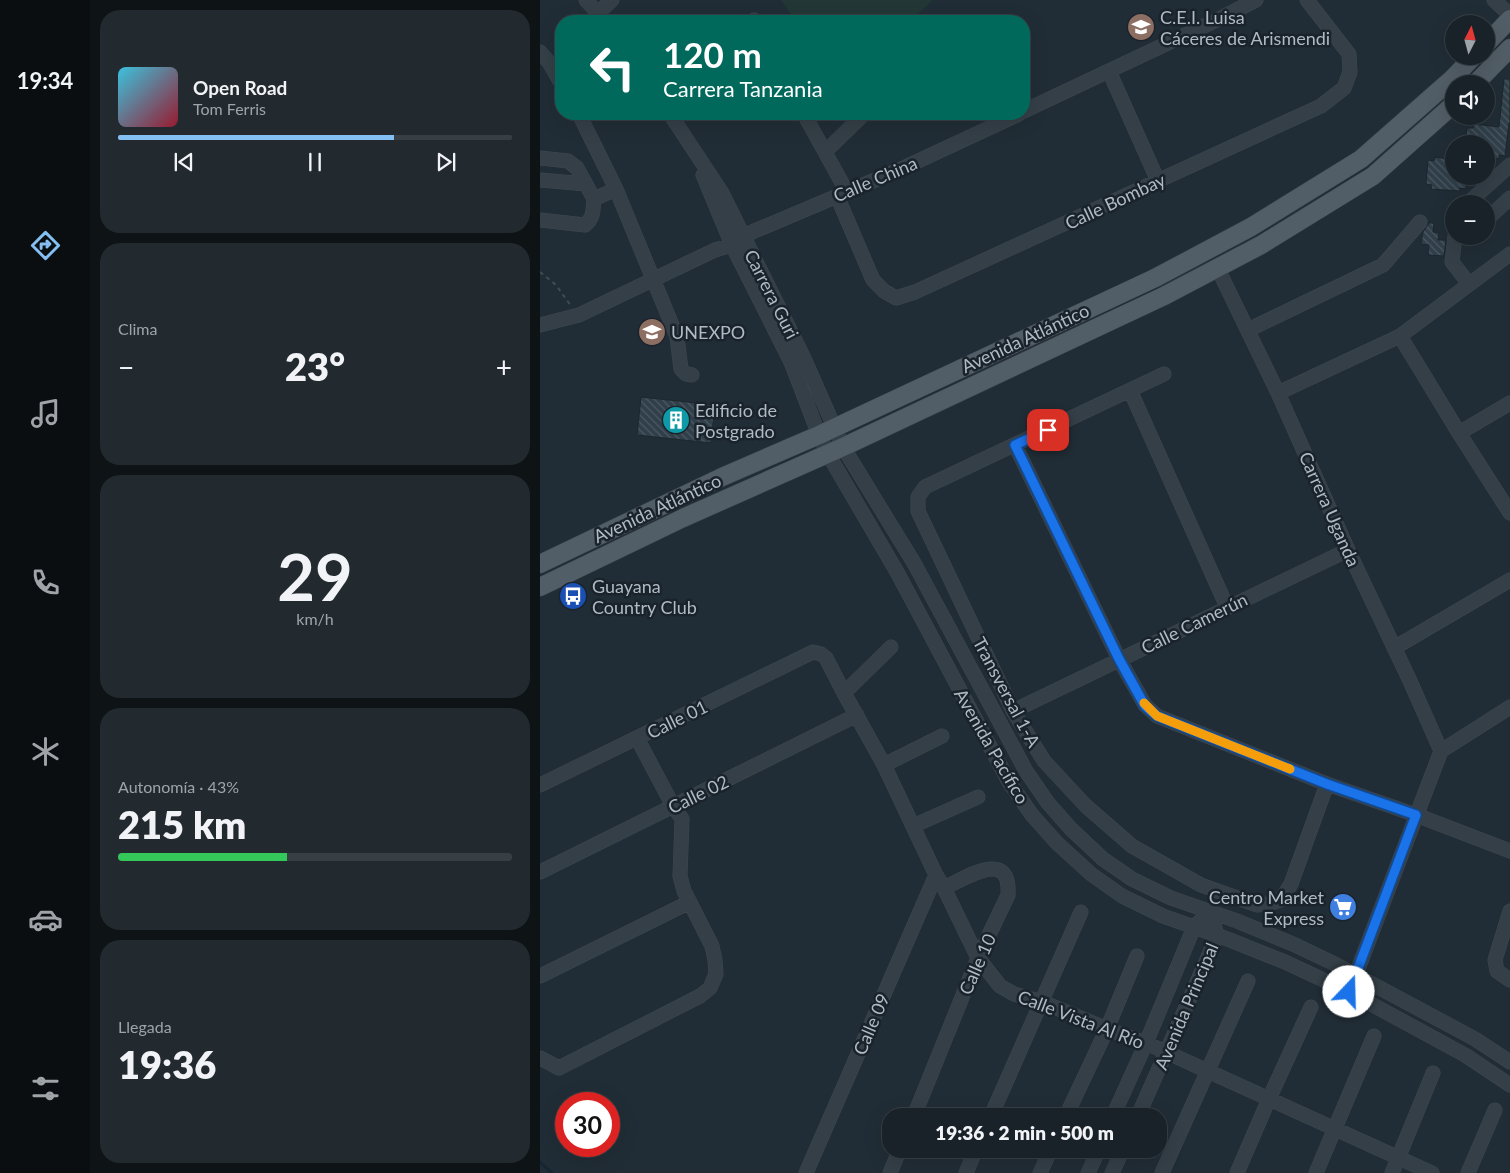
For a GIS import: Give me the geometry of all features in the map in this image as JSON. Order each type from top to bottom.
[{"type":"main road","points":[[1495,35],[1510,19]]},
{"type":"main road","points":[[1484,75],[1510,48]]},
{"type":"main road","name":"Avenida Atlántico","points":[[540,564],[713,481],[826,431],[1154,278],[1251,227],[1361,159],[1465,65]]},
{"type":"main road","name":"Avenida Atlántico","points":[[540,587],[683,518],[836,450],[1164,296],[1261,245],[1374,176],[1445,112]]},
{"type":"street","points":[[586,0],[600,15]]},
{"type":"street","points":[[603,15],[612,0]]},
{"type":"street","points":[[1030,108],[1256,0]]},
{"type":"street","name":"Calle Bombay","points":[[842,194],[873,280],[884,291],[896,298],[915,292],[1321,106],[1344,88],[1350,72],[1349,54],[1307,0]]},
{"type":"street","points":[[1494,0],[1510,15]]},
{"type":"street","points":[[540,52],[550,62],[555,71]]},
{"type":"street","points":[[1110,71],[1158,181]]},
{"type":"street","points":[[582,120],[616,188],[677,336],[681,368],[686,374],[692,375]]},
{"type":"street","name":"Carrera Guri","points":[[674,120],[722,193],[738,241],[803,356],[826,431],[836,450]]},
{"type":"street","points":[[807,120],[825,152],[842,194]]},
{"type":"street","points":[[825,152],[858,120]]},
{"type":"street","name":"Calle China","points":[[540,325],[579,316],[715,250],[738,241],[752,232],[901,169],[1006,120]]},
{"type":"street","points":[[540,158],[568,160],[577,168],[594,199],[590,221],[585,224],[540,220]]},
{"type":"street","points":[[1495,179],[1510,165]]},
{"type":"street","points":[[540,180],[586,184]]},
{"type":"street","points":[[1495,181],[1510,197],[1495,211]]},
{"type":"street","points":[[1477,195],[1488,185]]},
{"type":"street","points":[[594,199],[616,188]]},
{"type":"street","points":[[1248,330],[1383,265],[1420,222]]},
{"type":"street","points":[[1455,245],[1452,262],[1469,284]]},
{"type":"street","points":[[1278,393],[1400,336],[1510,254]]},
{"type":"street","name":"Carrera Uganda","points":[[1217,267],[1278,393],[1441,751]]},
{"type":"street","points":[[1400,336],[1510,513]]},
{"type":"street","points":[[1164,374],[1015,445],[1119,659],[1145,706],[1157,716],[1327,784],[1510,851]]},
{"type":"street","points":[[1130,390],[1227,607]]},
{"type":"street","points":[[1459,433],[1510,403]]},
{"type":"street","name":"Transversal 1-A","points":[[1015,445],[925,486],[918,498],[918,511],[1013,711],[1044,761],[1086,806],[1132,846],[1201,885],[1257,905],[1281,900],[1291,884],[1327,784]]},
{"type":"street","name":"Avenida Pacífico","points":[[836,450],[914,563],[1026,772],[1048,803],[1071,829],[1104,859],[1132,879],[1171,898],[1293,944],[1356,974],[1475,1039],[1510,1062]]},
{"type":"street","name":"Avenida Pacífico","points":[[836,450],[1009,782],[1032,815],[1057,843],[1091,874],[1122,896],[1163,916],[1285,962],[1349,992],[1465,1055],[1510,1085]]},
{"type":"street","name":"Calle Camerún","points":[[1013,711],[1348,550]]},
{"type":"street","points":[[1394,648],[1510,580]]},
{"type":"street","points":[[923,620],[937,605]]},
{"type":"street","points":[[844,692],[891,647]]},
{"type":"street","name":"Calle Vista Al Río","points":[[813,652],[826,658],[884,765],[978,958],[1000,986],[1014,994],[1042,1002],[1146,1043],[1432,1173]]},
{"type":"street","name":"Calle 01","points":[[540,785],[813,652]]},
{"type":"street","points":[[1349,992],[1441,751],[1510,707]]},
{"type":"street","name":"Calle 02","points":[[540,872],[856,715]]},
{"type":"street","points":[[884,765],[942,736]]},
{"type":"street","points":[[540,1058],[559,1068],[700,996],[710,988],[716,974],[712,946],[690,902],[680,876],[682,819],[673,806],[637,738]]},
{"type":"street","points":[[913,826],[978,797]]},
{"type":"street","name":"Calle 10","points":[[917,1108],[978,958],[1008,895],[1009,885],[1004,874],[996,868],[986,868],[944,888]]},
{"type":"street","name":"Calle 09","points":[[806,1173],[936,875]]},
{"type":"street","points":[[540,976],[690,902]]},
{"type":"street","points":[[995,1108],[1081,912]]},
{"type":"street","name":"Avenida Principal","points":[[1117,1108],[1194,927],[1210,912],[1217,935],[1142,1108]]},
{"type":"street","points":[[1510,912],[1494,960],[1497,971],[1510,980]]},
{"type":"street","points":[[1070,1108],[1137,956]]},
{"type":"street","points":[[1162,1173],[1248,981]]},
{"type":"street","points":[[1238,1173],[1311,1007]]},
{"type":"street","points":[[1316,1173],[1374,1036]]},
{"type":"street","points":[[1392,1173],[1434,1073]]},
{"type":"street","points":[[1468,1173],[1495,1110]]},
{"type":"street","points":[[890,1173],[896,1158]]},
{"type":"street","points":[[966,1173],[972,1158]]},
{"type":"street","points":[[1040,1173],[1047,1158]]},
{"type":"street","points":[[1088,1173],[1095,1158]]},
{"type":"street","points":[[1112,1173],[1119,1158]]},
{"type":"path","points":[[540,272],[556,285],[579,316]]},
{"type":"green space","points":[[781,0],[933,0],[917,15],[792,15]]},
{"type":"building","points":[[1504,79],[1510,79],[1510,123],[1505,156],[1499,155],[1499,159],[1495,158],[1495,135],[1466,135],[1467,128],[1473,128],[1474,125],[1499,127]]},
{"type":"building","points":[[1435,157],[1445,159],[1445,185],[1467,185],[1466,189],[1460,188],[1460,191],[1431,189],[1432,185],[1426,184],[1428,160],[1434,161]]},
{"type":"building","points":[[1429,223],[1434,223],[1433,232],[1439,233],[1438,240],[1445,240],[1444,256],[1428,255],[1429,245],[1421,244],[1423,232]]},
{"type":"building","name":"Edificio de Postgrado","points":[[641,397],[715,405],[711,443],[637,435]]},
{"type":"waterway","points":[[540,1162],[552,1173]]},
{"type":"slow traffic","points":[[1144,703],[1157,716],[1290,769]]},
{"type":"place","name":"C.E.I. Luisa Cáceres de Arismendi","points":[[1141,27]]},
{"type":"place","name":"UNEXPO","points":[[652,332]]},
{"type":"place","name":"Edificio de Postgrado","points":[[676,420]]},
{"type":"place","name":"Guayana Country Club","points":[[573,596]]},
{"type":"place","name":"Centro Market Express","points":[[1343,907]]},
{"type":"route","points":[[1048,430],[1015,445],[1119,659],[1145,706],[1157,716],[1327,784],[1416,815],[1349,992]]}]
